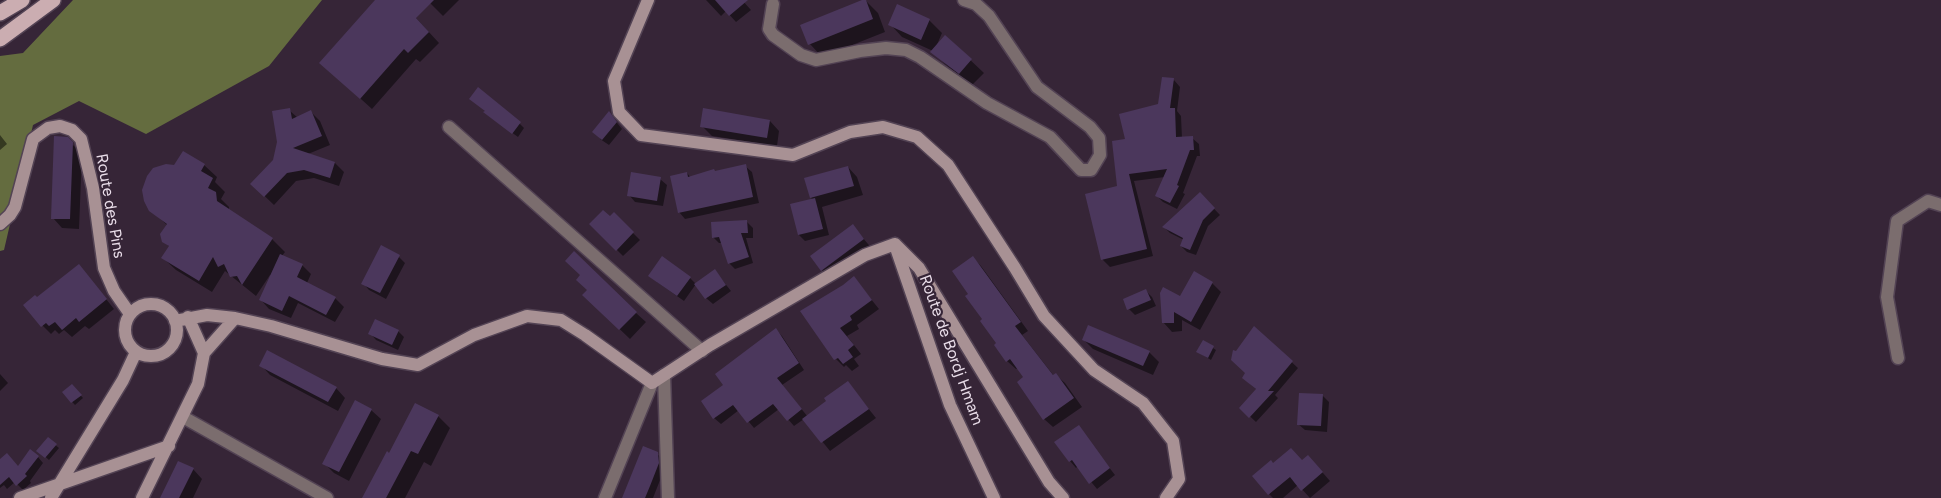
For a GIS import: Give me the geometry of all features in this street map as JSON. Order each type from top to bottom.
[{"type":"main road","points":[[0,13],[22,0]]},
{"type":"main road","points":[[4,35],[53,0]]},
{"type":"street","points":[[648,0],[614,81],[619,112],[641,135],[793,155],[849,132],[884,127],[917,137],[948,165],[1044,315],[1094,370],[1143,403],[1173,441],[1179,479],[1166,498]]},
{"type":"street","points":[[775,1],[769,29],[772,35],[801,55],[816,60],[886,48],[906,50],[920,57],[987,103],[1050,136],[1081,170],[1091,170],[1100,155],[1099,138],[1090,127],[1037,87],[989,16],[976,4],[964,0]]},
{"type":"street","name":"Route des Pins","points":[[0,224],[15,207],[33,139],[37,134],[54,126],[72,130],[81,139],[93,188],[104,268],[114,291],[130,314]]},
{"type":"street","points":[[449,127],[702,351]]},
{"type":"street","points":[[1898,358],[1887,297],[1897,221],[1928,201],[1941,205]]},
{"type":"street","points":[[605,498],[652,383],[865,255],[895,244],[919,268],[1049,482],[1063,498]]},
{"type":"street","name":"Route de Bordj Hmam","points":[[895,244],[950,405],[994,498]]},
{"type":"street","points":[[143,305],[158,305],[166,309],[175,321],[176,337],[167,351],[152,356],[136,352],[126,339],[124,330],[130,314],[143,305]]},
{"type":"street","points":[[175,321],[207,315],[236,318],[382,359],[418,365],[474,335],[528,316],[561,320],[652,383]]},
{"type":"street","points":[[188,317],[204,353]]},
{"type":"street","points":[[142,498],[198,384],[204,353],[236,318]]},
{"type":"street","points":[[51,498],[123,380],[136,352]]},
{"type":"street","points":[[664,375],[668,498]]},
{"type":"street","points":[[183,417],[327,498]]},
{"type":"street","points":[[20,498],[169,446]]},
{"type":"green space","points":[[73,0],[322,0],[269,66],[146,134],[79,101],[33,125],[4,250],[0,251],[0,56],[23,53]]},
{"type":"building","points":[[375,0],[434,0],[416,18],[429,32],[408,53],[404,49],[360,99],[319,63]]},
{"type":"building","points":[[715,0],[748,0],[729,16]]},
{"type":"building","points":[[866,0],[873,19],[808,45],[800,25]]},
{"type":"building","points":[[897,4],[930,19],[921,40],[888,25]]},
{"type":"building","points":[[945,35],[972,59],[959,74],[930,52]]},
{"type":"building","points":[[1162,77],[1174,78],[1170,108],[1175,108],[1176,137],[1193,136],[1194,150],[1190,150],[1177,185],[1179,186],[1170,203],[1155,196],[1167,169],[1129,174],[1147,249],[1101,260],[1085,194],[1117,186],[1112,141],[1125,139],[1119,114],[1158,104]]},
{"type":"building","points":[[478,87],[521,122],[512,134],[469,99]]},
{"type":"building","points":[[290,108],[292,119],[311,110],[322,136],[293,148],[335,162],[330,178],[304,170],[287,173],[264,197],[250,184],[273,160],[277,142],[272,111]]},
{"type":"building","points":[[703,108],[770,120],[767,138],[700,127]]},
{"type":"building","points":[[609,111],[617,122],[602,140],[592,132]]},
{"type":"building","points":[[54,136],[68,137],[73,142],[70,219],[51,219]]},
{"type":"building","points":[[183,151],[205,164],[201,171],[213,178],[208,188],[216,192],[217,201],[273,238],[242,285],[237,276],[230,277],[224,264],[218,267],[213,257],[199,281],[161,258],[169,246],[162,242],[160,234],[167,224],[149,211],[142,190],[153,168],[166,164],[174,165]]},
{"type":"building","points":[[746,164],[753,197],[678,213],[670,176],[687,172],[688,177],[714,169],[715,171]]},
{"type":"building","points":[[848,166],[854,186],[810,198],[804,178]]},
{"type":"building","points":[[631,172],[661,177],[657,201],[627,196]]},
{"type":"building","points":[[1200,192],[1215,208],[1203,220],[1190,250],[1180,246],[1183,238],[1162,227]]},
{"type":"building","points":[[815,198],[823,229],[798,235],[790,204]]},
{"type":"building","points":[[603,210],[610,216],[614,212],[634,232],[616,251],[589,224]]},
{"type":"building","points":[[747,220],[748,233],[741,233],[749,257],[728,264],[719,237],[712,238],[711,222]]},
{"type":"building","points":[[853,224],[864,239],[821,271],[810,256]]},
{"type":"building","points":[[381,245],[400,255],[380,293],[361,284]]},
{"type":"building","points":[[574,251],[637,312],[619,330],[582,295],[587,290],[576,280],[580,275],[565,261]]},
{"type":"building","points":[[280,254],[303,264],[297,277],[336,297],[326,315],[289,296],[282,311],[259,300]]},
{"type":"building","points":[[662,256],[691,277],[677,296],[648,276]]},
{"type":"building","points":[[973,256],[1021,322],[1015,326],[1053,375],[1056,373],[1074,398],[1043,420],[1017,382],[1023,377],[1010,359],[1006,362],[994,345],[996,343],[980,321],[982,319],[965,296],[968,294],[952,271]]},
{"type":"building","points":[[79,264],[107,299],[79,322],[76,318],[62,330],[55,322],[49,326],[46,323],[41,327],[23,305],[35,295],[37,297]]},
{"type":"building","points":[[715,269],[726,285],[705,299],[694,284]]},
{"type":"building","points":[[1194,271],[1213,282],[1191,322],[1174,312],[1174,323],[1162,323],[1160,293],[1163,287],[1180,296]]},
{"type":"building","points":[[854,276],[872,300],[850,316],[852,320],[840,328],[854,345],[848,350],[853,357],[843,364],[838,358],[834,360],[800,311]]},
{"type":"building","points":[[1146,289],[1151,300],[1127,310],[1123,299]]},
{"type":"building","points":[[375,319],[399,330],[392,345],[368,334]]},
{"type":"building","points":[[1088,325],[1150,351],[1143,366],[1082,340]]},
{"type":"building","points":[[1254,326],[1293,361],[1268,391],[1274,391],[1249,418],[1239,408],[1256,389],[1242,378],[1245,373],[1231,360],[1233,350],[1236,351]]},
{"type":"building","points":[[776,328],[799,363],[777,378],[802,409],[787,421],[773,404],[747,423],[733,405],[713,419],[701,401],[723,385],[715,374]]},
{"type":"building","points":[[1203,340],[1214,346],[1208,358],[1196,352]]},
{"type":"building","points":[[267,350],[337,387],[328,402],[259,366]]},
{"type":"building","points":[[848,381],[869,409],[821,443],[802,419],[826,401],[824,398]]},
{"type":"building","points":[[72,384],[82,395],[71,403],[62,392]]},
{"type":"building","points":[[1299,393],[1323,394],[1321,426],[1297,425]]},
{"type":"building","points":[[355,400],[372,409],[339,472],[322,464]]},
{"type":"building","points":[[415,403],[439,415],[418,454],[411,451],[386,498],[362,498],[387,451],[389,453]]},
{"type":"building","points":[[1079,425],[1110,468],[1089,484],[1072,460],[1069,462],[1054,442]]},
{"type":"building","points":[[48,437],[57,444],[45,458],[36,451]]},
{"type":"building","points":[[643,446],[658,452],[659,463],[650,486],[645,498],[622,498]]},
{"type":"building","points":[[1291,448],[1302,460],[1308,455],[1323,472],[1301,491],[1290,477],[1268,495],[1252,476],[1271,460],[1273,463]]},
{"type":"building","points":[[30,449],[39,456],[25,474],[27,476],[16,486],[9,477],[0,485],[0,459],[7,453],[18,466]]},
{"type":"building","points":[[178,461],[194,468],[179,498],[160,498]]}]
